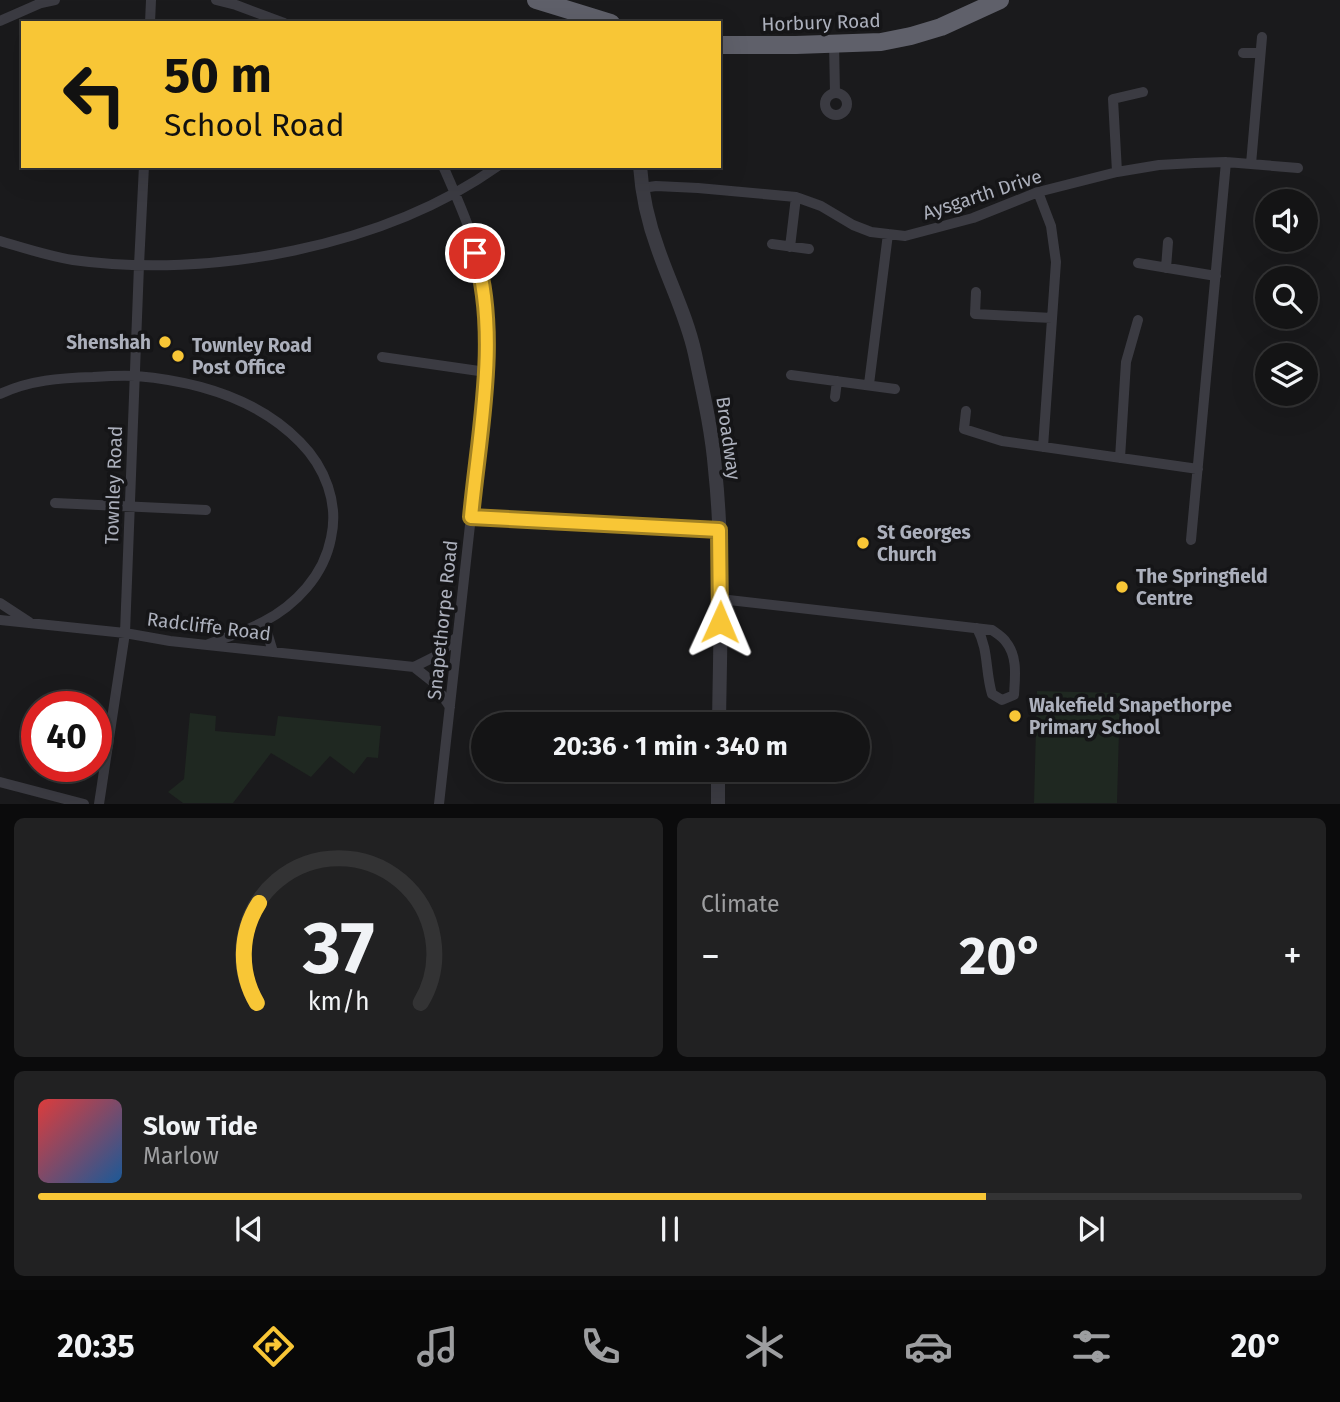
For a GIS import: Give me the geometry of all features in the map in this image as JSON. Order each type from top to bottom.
[{"type":"highway","points":[[536,0],[604,21]]},
{"type":"highway","name":"Horbury Road","points":[[721,45],[881,42],[941,27],[1000,0]]},
{"type":"street","points":[[0,21],[41,3],[55,0]]},
{"type":"street","points":[[150,21],[151,0]]},
{"type":"street","points":[[216,0],[279,21]]},
{"type":"street","points":[[1251,164],[1262,37]]},
{"type":"street","points":[[834,43],[835,93]]},
{"type":"street","points":[[1243,53],[1260,53]]},
{"type":"street","points":[[1117,172],[1113,99],[1143,92]]},
{"type":"street","points":[[1191,540],[1226,162]]},
{"type":"street","name":"Aysgarth Drive","points":[[642,188],[698,188],[796,197],[821,206],[871,232],[905,236],[973,218],[1038,192],[1117,172],[1159,165],[1226,162],[1298,168]]},
{"type":"street","name":"Townley Road","points":[[99,803],[125,633],[144,168]]},
{"type":"street","name":"Snapethorpe Road","points":[[439,803],[471,517],[487,342],[481,272],[470,233],[444,168]]},
{"type":"street","points":[[0,241],[71,260],[139,265],[227,261],[306,248],[370,230],[455,193],[495,168]]},
{"type":"street","name":"Broadway","points":[[640,168],[651,229],[695,352],[715,469],[719,530],[719,712]]},
{"type":"street","points":[[1038,192],[1051,226],[1056,262],[1043,447]]},
{"type":"street","points":[[790,247],[796,197]]},
{"type":"street","points":[[869,384],[888,234]]},
{"type":"street","points":[[1166,268],[1168,242]]},
{"type":"street","points":[[772,244],[809,249]]},
{"type":"street","points":[[1138,263],[1216,276]]},
{"type":"street","points":[[976,292],[975,314],[1052,318]]},
{"type":"street","points":[[1121,458],[1126,362],[1138,320]]},
{"type":"street","points":[[382,357],[486,372]]},
{"type":"street","points":[[791,375],[895,389]]},
{"type":"street","points":[[0,394],[15,387],[61,377],[135,376],[200,386],[261,411],[289,430],[312,454],[325,476],[332,502],[333,530],[328,554],[316,578],[293,602],[264,622],[209,644]]},
{"type":"street","points":[[835,397],[837,381]]},
{"type":"street","points":[[966,411],[964,429],[1002,441],[1198,469]]},
{"type":"street","points":[[55,503],[206,510]]},
{"type":"street","points":[[471,517],[719,530]]},
{"type":"street","points":[[720,599],[977,628],[992,630],[1006,642],[1014,658],[1014,695],[1002,700],[992,694],[988,682],[984,641],[977,628]]},
{"type":"street","points":[[0,603],[32,623]]},
{"type":"street","name":"Radcliffe Road","points":[[0,620],[414,667]]},
{"type":"street","points":[[264,622],[273,652]]},
{"type":"street","points":[[450,707],[433,682],[414,667],[438,655],[456,638]]},
{"type":"street","points":[[0,782],[84,803]]},
{"type":"street","points":[[718,782],[718,803]]},
{"type":"shaded area","points":[[1037,691],[1120,693],[1117,803],[1034,803]]},
{"type":"shaded area","points":[[190,713],[216,716],[215,731],[275,736],[278,716],[381,726],[378,758],[367,757],[354,774],[330,756],[311,777],[271,753],[233,803],[183,803],[168,792],[184,779]]},
{"type":"place","name":"Shenshah","points":[[165,342]]},
{"type":"place","name":"Townley Road Post Office","points":[[178,356]]},
{"type":"place","name":"St Georges Church","points":[[863,543]]},
{"type":"place","name":"The Springfield Centre","points":[[1122,587]]},
{"type":"place","name":"Wakefield Snapethorpe Primary School","points":[[1015,716]]},
{"type":"route","points":[[475,253],[481,272],[486,308],[487,342],[471,517],[719,530],[720,622]]}]
